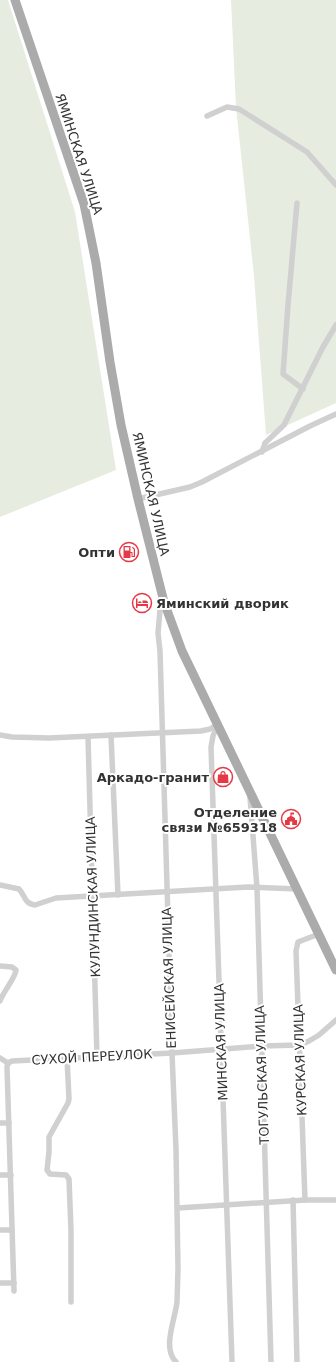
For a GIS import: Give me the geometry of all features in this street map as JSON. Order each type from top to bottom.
[{"type":"main road","name":"ЯМИНСКАЯ УЛИЦА","points":[[15,0],[84,204],[96,263],[110,362],[121,424],[138,499],[161,591],[171,624],[182,651],[336,970]]},
{"type":"street","points":[[207,116],[227,107],[239,109],[307,152],[336,185]]},
{"type":"street","points":[[297,203],[288,305],[284,374],[303,389]]},
{"type":"street","points":[[262,452],[265,443],[284,425],[323,347],[336,325]]},
{"type":"street","points":[[138,499],[190,487],[202,482],[336,414]]},
{"type":"street","name":"ЕНИСЕЙСКАЯ УЛИЦА","points":[[161,591],[158,633],[160,651],[161,733],[178,1208],[177,1302],[176,1316],[169,1344],[172,1356],[176,1362]]},
{"type":"street","points":[[0,735],[16,738],[88,737],[205,730],[218,724]]},
{"type":"street","name":"МИНСКАЯ УЛИЦА","points":[[218,724],[213,736],[211,747],[232,1362]]},
{"type":"street","points":[[111,735],[118,895]]},
{"type":"street","name":"КУЛУНДИНСКАЯ УЛИЦА","points":[[88,737],[97,1057]]},
{"type":"street","name":"ТОГУЛЬСКАЯ УЛИЦА","points":[[249,789],[257,888],[271,1362]]},
{"type":"street","points":[[0,885],[19,889],[26,901],[35,905],[49,899],[56,898],[216,889],[297,888]]},
{"type":"street","name":"КУРСКАЯ УЛИЦА","points":[[304,1200],[296,948],[298,942],[319,934]]},
{"type":"street","points":[[0,966],[12,967],[16,970],[16,974],[0,1001]]},
{"type":"street","name":"СУХОЙ ПЕРЕУЛОК","points":[[8,1063],[12,1061],[172,1053],[300,1044],[313,1038],[336,1020]]},
{"type":"street","points":[[0,1058],[8,1063],[14,1291]]},
{"type":"street","points":[[67,1058],[69,1099],[49,1137],[47,1171],[50,1174],[66,1175],[70,1179],[71,1302]]},
{"type":"street","points":[[0,1122],[9,1123]]},
{"type":"street","points":[[0,1175],[11,1175]]},
{"type":"street","points":[[178,1208],[292,1200],[336,1200]]},
{"type":"street","points":[[292,1200],[298,1362]]},
{"type":"street","points":[[0,1230],[12,1230]]},
{"type":"street","points":[[0,1283],[14,1283]]},
{"type":"shaded area","points":[[0,0],[8,0],[75,212],[116,470],[0,517]]},
{"type":"shaded area","points":[[231,0],[336,0],[336,403],[266,435],[254,276],[236,107]]},
{"type":"place","name":"Опти","points":[[129,552]]},
{"type":"place","name":"Яминский дворик","points":[[142,603]]},
{"type":"place","name":"Аркадо-гранит","points":[[223,777]]},
{"type":"place","name":"Отделение связи №659318","points":[[291,819]]}]
